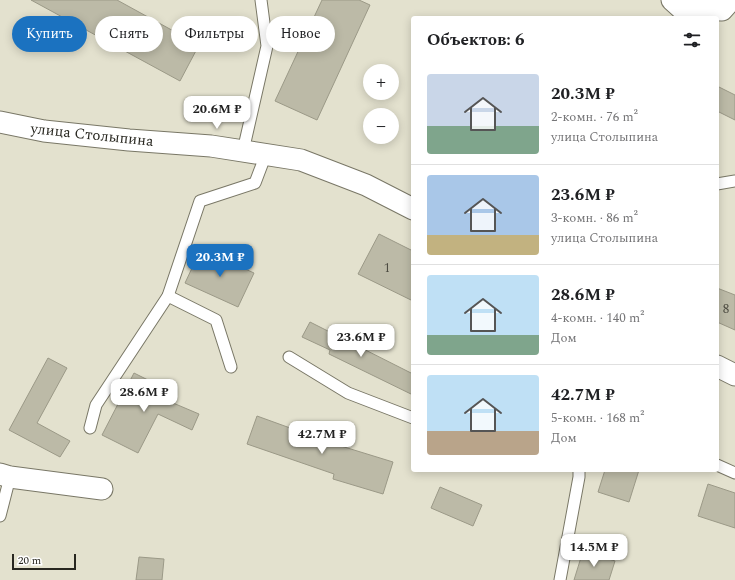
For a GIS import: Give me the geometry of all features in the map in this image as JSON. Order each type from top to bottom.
[{"type":"street","points":[[678,9],[729,8]]},
{"type":"street","name":"улица Столыпина","points":[[0,122],[44,131],[129,140],[211,146],[300,160],[366,184],[411,208]]},
{"type":"street","points":[[719,367],[735,375]]},
{"type":"street","points":[[5,475],[102,489]]},
{"type":"lane","points":[[243,151],[267,46],[262,0]]},
{"type":"lane","points":[[90,428],[96,405],[168,296],[200,201],[255,183],[266,154]]},
{"type":"lane","points":[[719,184],[735,181]]},
{"type":"lane","points":[[168,296],[216,320],[231,367]]},
{"type":"lane","points":[[289,357],[348,393],[411,417]]},
{"type":"lane","points":[[719,466],[735,473]]},
{"type":"lane","points":[[560,580],[579,472]]},
{"type":"lane","points":[[0,516],[5,475]]},
{"type":"building","points":[[31,0],[117,0],[146,16],[95,16],[95,35],[87,30],[87,16],[60,16]]},
{"type":"building","points":[[322,0],[359,0],[370,5],[317,120],[275,101],[298,52],[335,52],[335,16],[315,16]]},
{"type":"building","points":[[163,25],[171,30],[171,52],[195,52],[180,81],[127,52],[163,52]]},
{"type":"building","points":[[719,87],[735,95],[735,120],[719,112]]},
{"type":"building","points":[[379,234],[411,250],[411,300],[358,274]]},
{"type":"building","points":[[201,249],[254,273],[238,307],[185,283]]},
{"type":"building","points":[[719,289],[735,295],[735,330],[719,323]]},
{"type":"building","points":[[310,322],[411,373],[411,394],[329,354],[330,350],[302,337]]},
{"type":"building","points":[[48,358],[67,368],[37,423],[70,441],[60,457],[9,430]]},
{"type":"building","points":[[134,373],[170,391],[166,400],[199,414],[192,430],[158,414],[138,453],[102,435]]},
{"type":"building","points":[[257,416],[315,438],[393,462],[383,494],[333,479],[334,474],[247,444]]},
{"type":"building","points":[[604,472],[638,472],[629,502],[598,492]]},
{"type":"building","points":[[708,484],[735,493],[735,528],[698,516]]},
{"type":"building","points":[[440,487],[482,505],[473,526],[431,508]]},
{"type":"building","points":[[583,551],[615,561],[609,580],[574,580]]},
{"type":"building","points":[[139,557],[164,559],[162,580],[136,580]]}]
